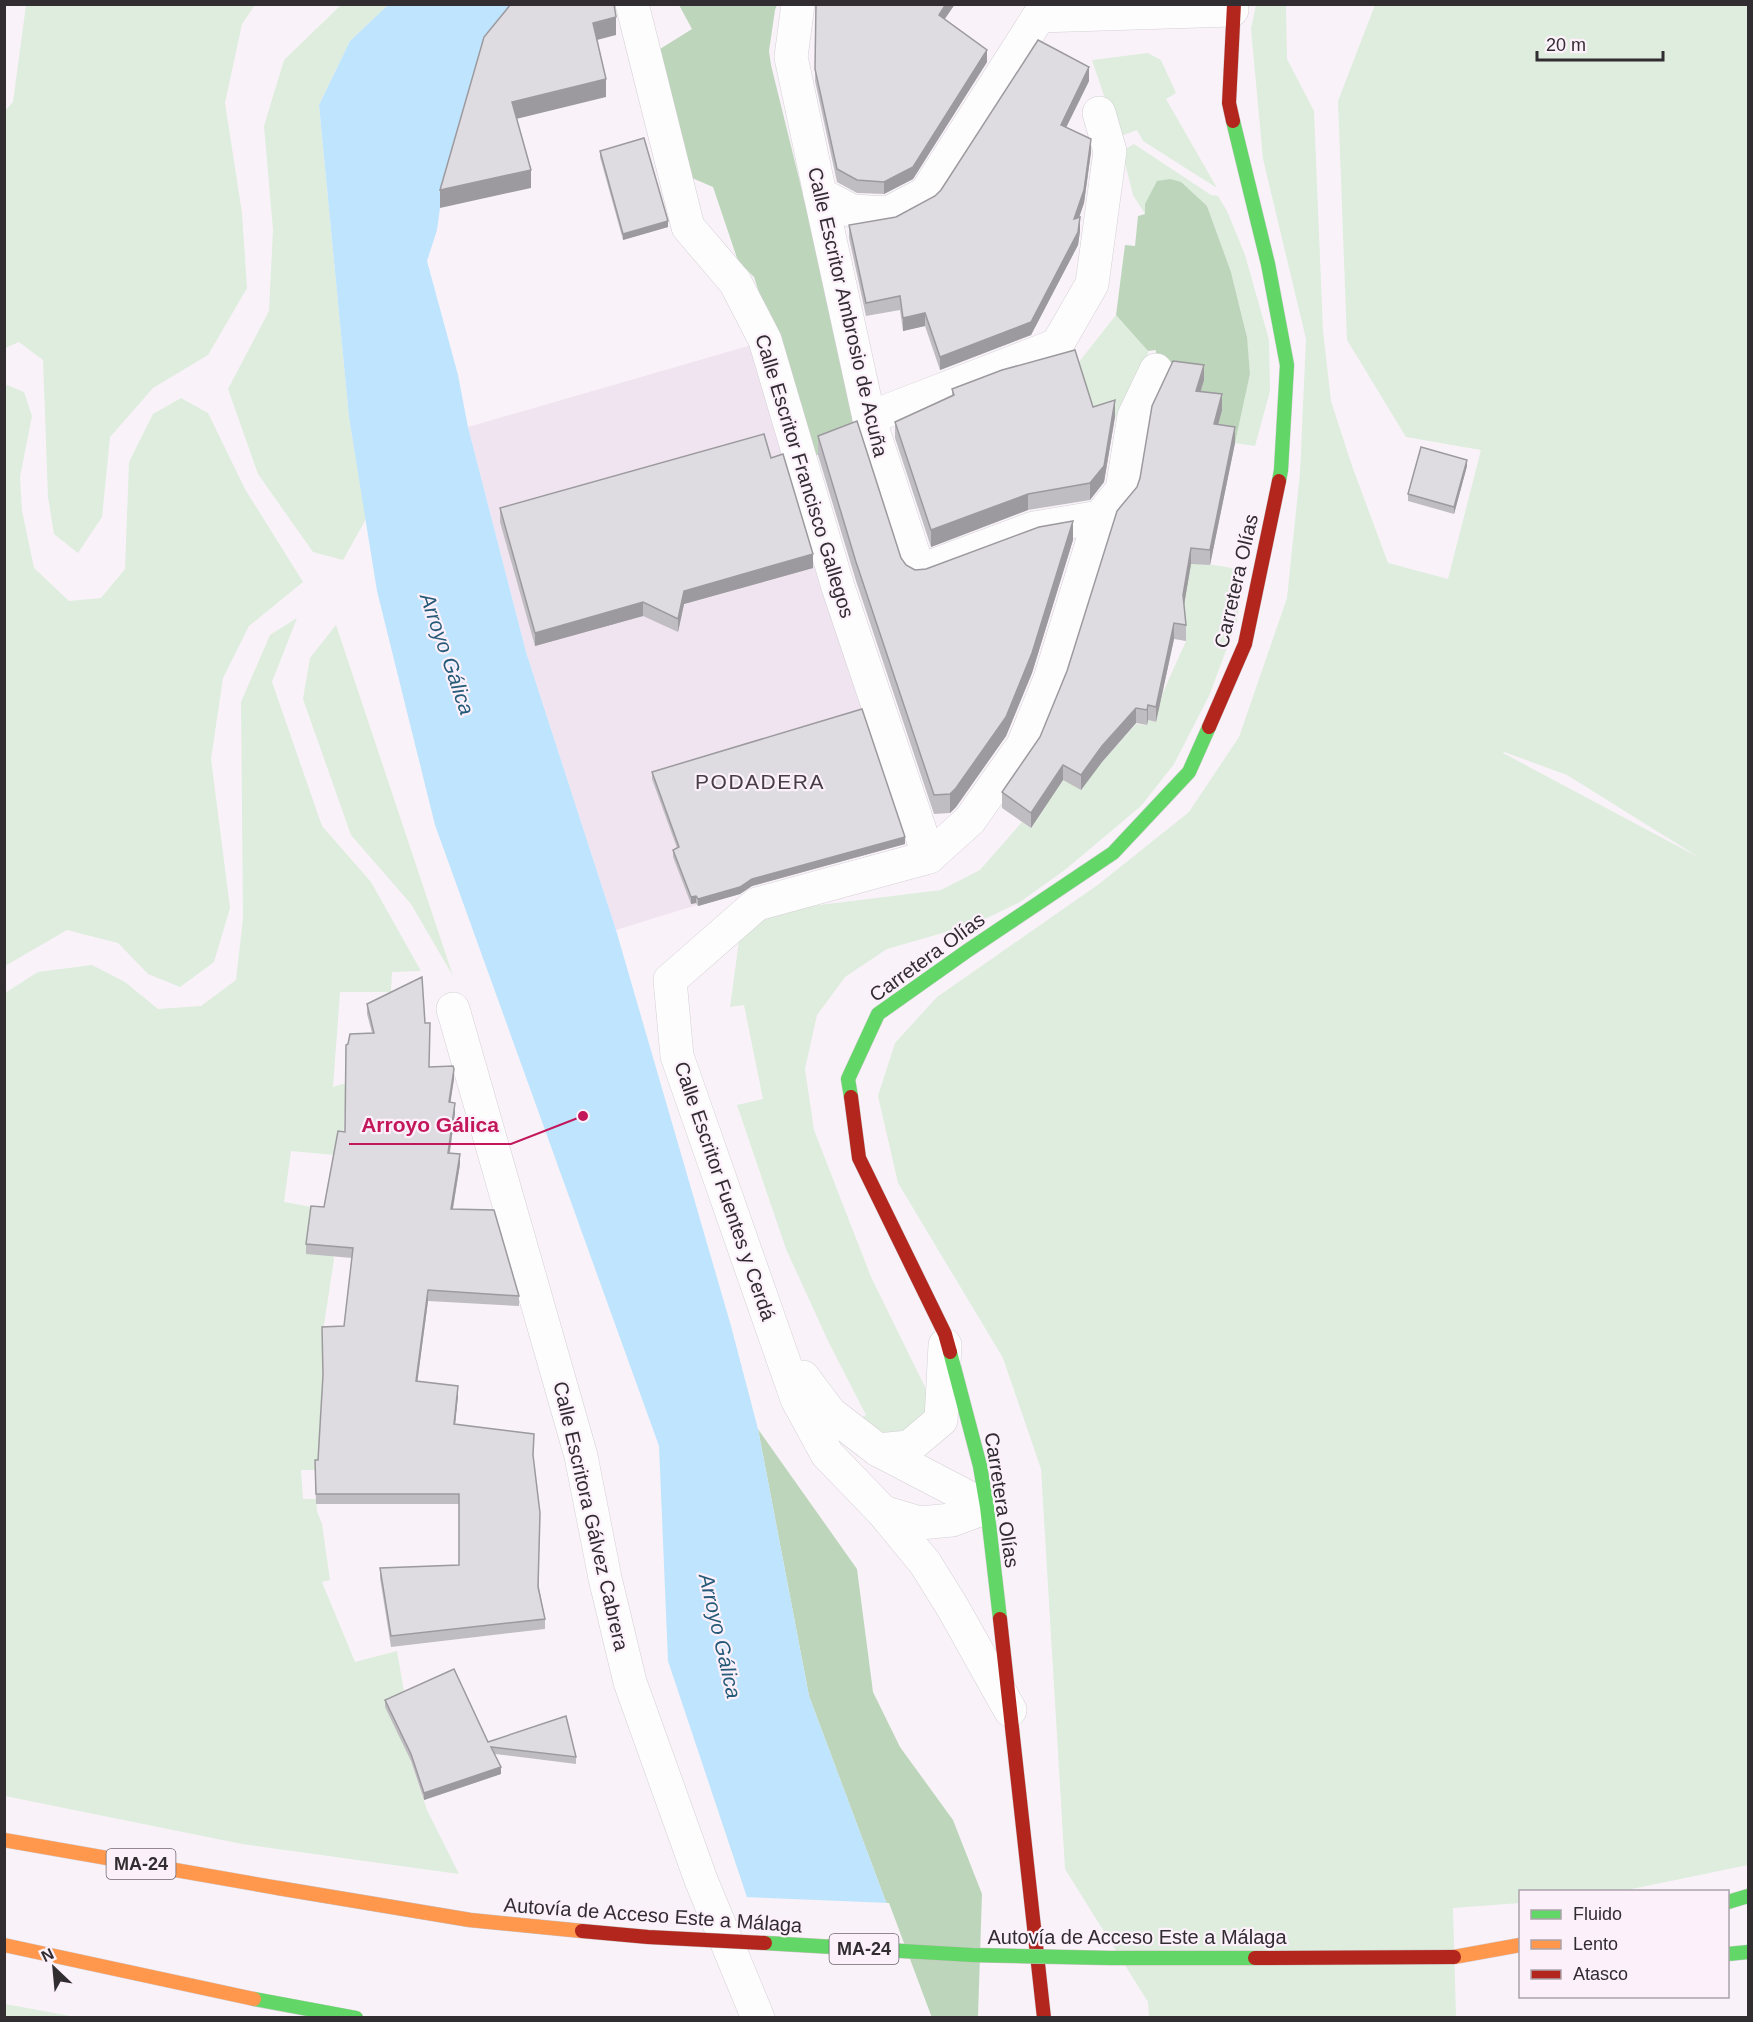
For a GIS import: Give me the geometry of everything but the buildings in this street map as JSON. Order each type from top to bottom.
[{"type":"main road","name":"Carretera Olías","points":[[1044,2018],[987,1507],[980,1466],[945,1335],[859,1158],[848,1079],[878,1014],[1113,853],[1189,772],[1245,644],[1281,470],[1287,364],[1268,264],[1229,103],[1233,7]]},
{"type":"main road","name":"Autovía de Acceso Este a Málaga","points":[[4,1840],[470,1920],[670,1939],[972,1954],[1110,1958],[1519,1959]]},
{"type":"main road","points":[[1729,1902],[1749,1896]]},
{"type":"main road","points":[[4,1945],[262,2001],[356,2018]]},
{"type":"main road","points":[[1454,1957],[1519,1945]]},
{"type":"main road","points":[[1729,1954],[1749,1952]]},
{"type":"street","name":"Calle Escritor Francisco Gallegos","points":[[632,4],[688,227],[735,282],[765,340],[838,587],[929,857]]},
{"type":"street","name":"Calle Escritor Ambrosio de Acuña","points":[[798,4],[791,57],[820,194],[869,418],[920,571],[1034,528],[1100,518]]},
{"type":"street","points":[[820,194],[852,211],[888,213],[926,193],[1039,16],[1233,7]]},
{"type":"street","points":[[869,418],[1057,345],[1092,284],[1110,151],[1099,113]]},
{"type":"street","name":"Calle Escritor Fuentes y Cerdá","points":[[1010,1710],[925,1563],[883,1512],[827,1454],[797,1399],[677,1056],[670,980],[757,904],[929,857],[970,820],[1023,745],[1050,679],[1100,518],[1122,490],[1134,416],[1156,370]]},
{"type":"street","name":"Calle Escritora Gálvez Cabrera","points":[[453,1009],[581,1456],[605,1578],[630,1682],[701,1880],[759,2018]]},
{"type":"street","points":[[878,1450],[909,1448],[941,1420],[945,1335]]},
{"type":"street","name":"Calle Escritor Fuentes y Cerdá","points":[[779,1344],[830,1413],[878,1450],[987,1507]]},
{"type":"street","name":"Calle Escritor Fuentes y Cerdá","points":[[883,1512],[920,1523],[952,1520],[987,1507]]},
{"type":"shaded area","points":[[755,344],[868,714],[653,779],[697,905],[616,930],[526,652],[468,427]]},
{"type":"green space","points":[[26,5],[255,5],[242,24],[225,103],[242,213],[247,288],[208,355],[153,388],[110,437],[102,517],[78,553],[54,534],[48,497],[43,360],[19,342],[5,348],[5,111],[13,102]]},
{"type":"green space","points":[[341,5],[388,5],[350,41],[319,105],[349,417],[366,519],[343,560],[313,552],[258,474],[228,389],[269,311],[273,230],[264,126],[284,60]]},
{"type":"green space","points":[[679,5],[777,5],[769,51],[771,65],[863,438],[812,457],[754,277],[738,261],[713,187],[685,175],[660,49],[692,29]]},
{"type":"green space","points":[[1256,5],[1286,5],[1287,59],[1314,111],[1323,331],[1331,401],[1388,563],[1448,579],[1481,450],[1406,437],[1347,340],[1338,101],[1375,5],[1748,5],[1748,1865],[1627,1890],[1519,1890],[1519,1903],[1453,1908],[1456,2017],[1149,2017],[1148,2002],[1065,1869],[1041,1469],[1003,1358],[898,1183],[878,1096],[895,1043],[937,997],[1099,884],[1189,812],[1239,737],[1287,598],[1300,473],[1306,339],[1263,159],[1251,29]],"holes":[[[1503,753],[1567,775],[1700,858]]]},
{"type":"green space","points":[[1148,53],[1161,60],[1176,93],[1166,99],[1217,188],[1143,141],[1137,130],[1118,137],[1092,60]]},
{"type":"green space","points":[[1134,144],[1211,195],[1218,196],[1227,211],[1245,255],[1269,340],[1270,391],[1255,446],[1235,443],[1250,374],[1246,332],[1231,272],[1207,206],[1145,214],[1133,195],[1122,151]]},
{"type":"green space","points":[[1170,179],[1181,182],[1207,206],[1231,272],[1247,337],[1250,374],[1235,443],[1214,440],[1164,375],[1168,358],[1155,359],[1156,350],[1148,351],[1116,315],[1125,245],[1135,246],[1138,216],[1145,214],[1145,204],[1157,181]]},
{"type":"green space","points":[[1116,315],[1148,351],[1147,373],[1122,415],[1093,423],[1075,367]]},
{"type":"green space","points":[[7,385],[24,392],[32,416],[20,477],[22,511],[34,568],[69,601],[101,598],[125,569],[129,462],[153,414],[181,398],[208,413],[245,489],[303,582],[249,626],[223,678],[211,759],[230,908],[214,962],[180,987],[148,974],[118,943],[67,930],[5,966],[4,387]]},
{"type":"green space","points":[[1169,558],[1245,570],[1237,621],[1209,696],[1174,764],[1141,806],[1066,869],[1020,902],[977,923],[887,949],[845,977],[817,1015],[805,1069],[814,1130],[871,1277],[925,1387],[928,1408],[921,1420],[895,1438],[876,1432],[857,1420],[866,1415],[829,1343],[786,1249],[737,1105],[763,1099],[744,1005],[730,1007],[739,941],[771,911],[941,890],[980,870],[1022,822],[1031,828],[1044,809],[1058,778],[1102,762],[1136,724],[1146,725],[1148,720],[1156,722],[1161,697],[1186,641]]},
{"type":"green space","points":[[297,618],[272,682],[322,826],[371,882],[421,971],[392,972],[391,992],[340,992],[333,1087],[346,1083],[343,1142],[335,1155],[291,1151],[284,1202],[312,1207],[334,1259],[322,1338],[323,1385],[319,1470],[301,1470],[303,1499],[316,1499],[330,1580],[322,1582],[355,1662],[397,1651],[405,1698],[410,1759],[427,1810],[459,1874],[242,1844],[5,1796],[5,993],[38,972],[92,965],[125,982],[158,1009],[201,1006],[236,980],[243,918],[241,702],[270,635]]},
{"type":"green space","points":[[336,625],[453,976],[411,904],[351,835],[303,699],[310,658]]},
{"type":"green space","points":[[758,1429],[857,1569],[873,1692],[900,1747],[953,1820],[982,1894],[978,2017],[929,2017],[809,1696]]},
{"type":"green space","points":[[5,2004],[76,2017],[5,2017]]},
{"type":"water","points":[[388,5],[542,5],[440,208],[437,230],[427,261],[458,375],[468,427],[526,652],[616,930],[731,1326],[758,1429],[809,1696],[929,2017],[787,2017],[668,1661],[659,1446],[435,825],[377,591],[349,417],[319,105],[350,41]]},
{"type":"pier","points":[[744,1897],[889,1903],[932,2018],[784,2018]]},
{"type":"traffic: fast","points":[[1233,121],[1268,264],[1287,365],[1279,481]]},
{"type":"traffic: fast","points":[[851,1097],[848,1079],[878,1014],[1113,853],[1189,772],[1209,727]]},
{"type":"traffic: fast","points":[[950,1352],[980,1466],[1000,1619]]},
{"type":"traffic: fast","points":[[1729,1902],[1748,1896]]},
{"type":"traffic: fast","points":[[765,1943],[972,1955],[1255,1958]]},
{"type":"traffic: fast","points":[[1729,1954],[1748,1952]]},
{"type":"traffic: fast","points":[[254,1999],[356,2018]]},
{"type":"traffic: slow","points":[[4,1840],[278,1888]]},
{"type":"traffic: slow","points":[[278,1888],[470,1920],[582,1931]]},
{"type":"traffic: slow","points":[[4,1945],[254,1999]]},
{"type":"traffic: slow","points":[[1454,1957],[1519,1945]]},
{"type":"traffic: jam","points":[[1233,121],[1229,103],[1234,4]]},
{"type":"traffic: jam","points":[[1209,727],[1245,644],[1279,481]]},
{"type":"traffic: jam","points":[[851,1097],[859,1158],[945,1334],[950,1352]]},
{"type":"traffic: jam","points":[[1000,1619],[1044,2018]]},
{"type":"traffic: jam","points":[[582,1931],[765,1943]]},
{"type":"traffic: jam","points":[[1255,1958],[1454,1957]]},
{"type":"place","name":"Arroyo Gálica","points":[[583,1116]]},
{"type":"district","name":"PODADERA","points":[[760,782]]}]
